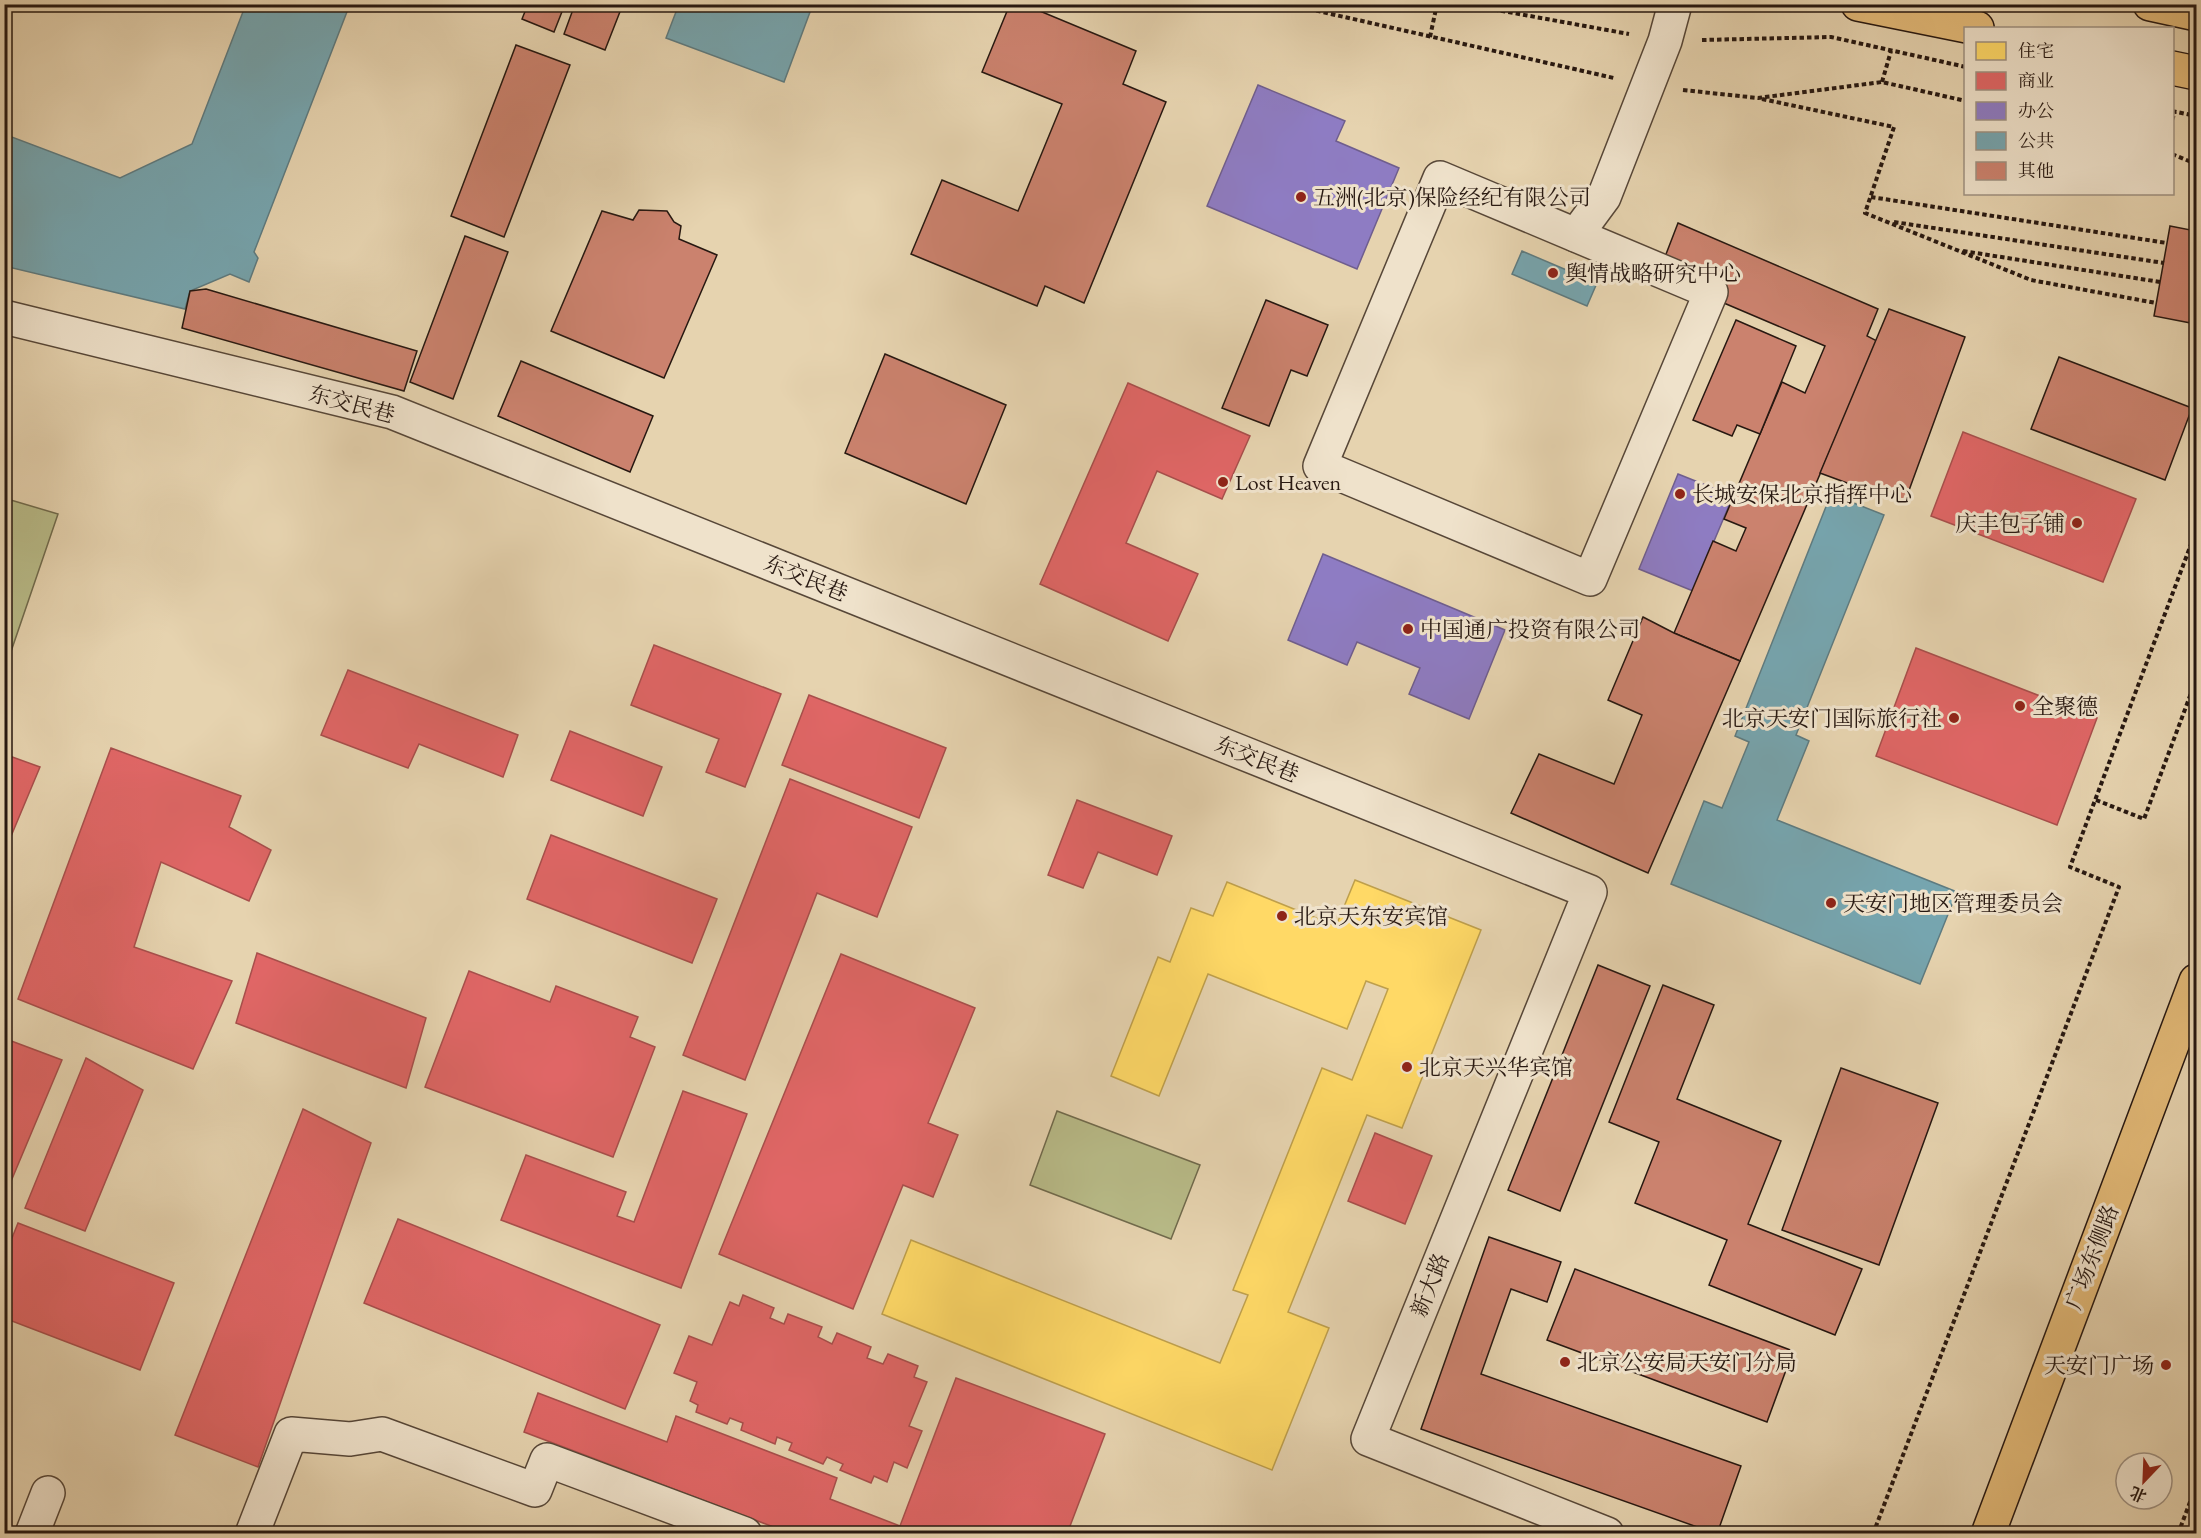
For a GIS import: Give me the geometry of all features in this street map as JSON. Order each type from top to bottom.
[{"type":"main road","points":[[1858,4],[1972,27]]},
{"type":"main road","points":[[2150,4],[2196,14]]},
{"type":"main road","points":[[2174,68],[2196,73]]},
{"type":"main road","name":"广场东侧路","points":[[1988,1533],[2196,981]]},
{"type":"street","points":[[1576,235],[1604,197],[1665,40],[1675,4]]},
{"type":"street","points":[[1440,178],[1576,235],[1710,292],[1590,579],[1320,466],[1440,178]]},
{"type":"street","name":"东交民巷","points":[[4,317],[392,412],[1590,892]]},
{"type":"street","name":"新大路","points":[[1590,892],[1368,1439],[1607,1533]]},
{"type":"street","points":[[252,1533],[291,1434],[350,1439],[382,1434],[535,1490],[547,1460],[745,1533]]},
{"type":"street","points":[[32,1533],[48,1493]]},
{"type":"path","points":[[1287,4],[1647,86],[1758,99],[1894,127],[1865,213],[2031,280],[2156,303]]},
{"type":"path","points":[[1430,37],[1437,4]]},
{"type":"path","points":[[1464,4],[1665,40],[1831,38],[1964,66]]},
{"type":"path","points":[[1882,82],[1891,50]]},
{"type":"path","points":[[1758,99],[1882,82],[1964,101]]},
{"type":"path","points":[[2174,111],[2196,116]]},
{"type":"path","points":[[2174,155],[2196,164]]},
{"type":"path","points":[[1871,197],[2167,243]]},
{"type":"path","points":[[1887,221],[2164,263]]},
{"type":"path","points":[[1957,250],[2160,282]]},
{"type":"path","points":[[1873,1533],[2118,887],[2070,867],[2196,531]]},
{"type":"path","points":[[2096,800],[2144,819],[2196,680]]},
{"type":"path","points":[[2178,1533],[2196,1486]]},
{"type":"green space","points":[[4,498],[58,514],[5,669],[4,668]]},
{"type":"green space","points":[[1057,1111],[1200,1165],[1171,1239],[1030,1185]]},
{"type":"building: 住宅","points":[[1355,880],[1481,930],[1402,1128],[1367,1115],[1288,1312],[1329,1328],[1272,1470],[882,1314],[911,1240],[1220,1363],[1248,1295],[1233,1290],[1322,1068],[1352,1080],[1388,989],[1366,981],[1347,1029],[1208,974],[1159,1096],[1111,1076],[1158,957],[1170,962],[1191,908],[1213,916],[1227,882],[1336,926]]},
{"type":"building: 商业","points":[[1128,383],[1250,436],[1222,499],[1157,471],[1126,543],[1198,574],[1168,641],[1040,584]]},
{"type":"building: 商业","points":[[1963,432],[2136,499],[2103,582],[1931,516]]},
{"type":"building: 商业","points":[[654,645],[781,694],[745,787],[706,772],[719,739],[631,705]]},
{"type":"building: 商业","points":[[1916,648],[2097,718],[2057,825],[1876,756]]},
{"type":"building: 商业","points":[[348,670],[518,735],[503,777],[419,744],[408,768],[321,735]]},
{"type":"building: 商业","points":[[809,695],[946,748],[919,818],[782,765]]},
{"type":"building: 商业","points":[[570,731],[662,767],[643,816],[551,780]]},
{"type":"building: 商业","points":[[111,748],[241,796],[229,827],[271,850],[249,901],[161,862],[134,947],[232,981],[193,1069],[18,999]]},
{"type":"building: 商业","points":[[4,754],[40,767],[4,853]]},
{"type":"building: 商业","points":[[790,779],[912,827],[877,917],[817,893],[745,1080],[683,1055]]},
{"type":"building: 商业","points":[[1077,800],[1172,836],[1157,875],[1098,852],[1083,888],[1048,875]]},
{"type":"building: 商业","points":[[551,835],[717,899],[692,963],[527,899]]},
{"type":"building: 商业","points":[[257,953],[426,1018],[406,1088],[236,1023]]},
{"type":"building: 商业","points":[[841,954],[975,1008],[928,1123],[958,1135],[933,1197],[903,1185],[853,1309],[719,1254]]},
{"type":"building: 商业","points":[[469,971],[550,1002],[556,986],[638,1017],[630,1037],[655,1047],[613,1157],[425,1087]]},
{"type":"building: 商业","points":[[6,1039],[62,1060],[4,1198],[4,1044]]},
{"type":"building: 商业","points":[[86,1058],[143,1090],[85,1231],[25,1208]]},
{"type":"building: 商业","points":[[683,1091],[747,1114],[681,1288],[501,1220],[526,1155],[626,1192],[617,1216],[634,1222]]},
{"type":"building: 商业","points":[[303,1109],[371,1143],[258,1467],[175,1435]]},
{"type":"building: 商业","points":[[1375,1133],[1432,1156],[1405,1224],[1348,1201]]},
{"type":"building: 商业","points":[[398,1219],[660,1325],[625,1409],[364,1303]]},
{"type":"building: 商业","points":[[18,1223],[174,1283],[140,1370],[4,1318],[4,1258]]},
{"type":"building: 商业","points":[[743,1295],[774,1308],[770,1318],[784,1324],[788,1314],[822,1327],[818,1337],[832,1344],[837,1333],[871,1347],[867,1358],[883,1364],[888,1354],[918,1366],[914,1377],[927,1382],[909,1426],[922,1431],[907,1468],[894,1462],[887,1482],[874,1476],[871,1483],[840,1470],[843,1464],[827,1457],[823,1464],[789,1450],[792,1443],[777,1437],[775,1444],[741,1430],[743,1423],[730,1418],[727,1424],[696,1412],[698,1405],[690,1401],[697,1382],[674,1373],[689,1336],[712,1345],[730,1302],[739,1306]]},
{"type":"building: 商业","points":[[956,1378],[1105,1434],[1067,1534],[792,1534],[524,1432],[538,1393],[667,1442],[676,1416],[837,1478],[830,1499],[900,1526]]},
{"type":"building: 办公","points":[[1258,85],[1345,121],[1336,141],[1399,168],[1357,269],[1207,206]]},
{"type":"building: 办公","points":[[1678,474],[1733,496],[1693,591],[1639,569]]},
{"type":"building: 办公","points":[[1323,554],[1505,630],[1469,719],[1409,694],[1420,668],[1357,642],[1347,665],[1288,640]]},
{"type":"building: 公共","points":[[246,4],[350,4],[254,252],[258,258],[249,282],[230,274],[190,291],[185,309],[4,266],[4,134],[120,178],[192,144]]},
{"type":"building: 公共","points":[[679,4],[813,4],[784,82],[666,38]]},
{"type":"building: 公共","points":[[1522,251],[1597,283],[1587,306],[1512,274]]},
{"type":"building: 公共","points":[[1831,494],[1884,515],[1796,735],[1809,741],[1777,820],[1957,892],[1920,984],[1671,884],[1704,801],[1722,808],[1749,742],[1735,736]]},
{"type":"building: 其他","points":[[528,4],[565,4],[554,32],[522,19]]},
{"type":"building: 其他","points":[[575,4],[623,4],[605,50],[564,34]]},
{"type":"building: 其他","points":[[1010,4],[1023,4],[1136,51],[1123,84],[1166,102],[1084,303],[1045,286],[1037,306],[911,254],[942,180],[1018,211],[1062,104],[982,72]]},
{"type":"building: 其他","points":[[516,45],[570,65],[504,237],[451,216]]},
{"type":"building: 其他","points":[[639,210],[667,211],[674,222],[681,226],[679,239],[717,255],[664,378],[551,331],[602,211],[633,220]]},
{"type":"building: 其他","points":[[1678,223],[1878,309],[1867,336],[1877,341],[1740,661],[1674,633],[1713,541],[1736,551],[1746,528],[1724,519],[1782,382],[1805,393],[1825,346],[1658,275]]},
{"type":"building: 其他","points":[[2170,226],[2196,231],[2196,324],[2154,316]]},
{"type":"building: 其他","points":[[465,236],[508,252],[453,399],[410,382]]},
{"type":"building: 其他","points":[[206,289],[417,351],[404,391],[182,328],[190,291]]},
{"type":"building: 其他","points":[[1266,300],[1328,325],[1307,376],[1291,370],[1269,426],[1222,408]]},
{"type":"building: 其他","points":[[1889,309],[1965,337],[1904,504],[1820,473]]},
{"type":"building: 其他","points":[[1736,320],[1796,346],[1760,434],[1737,425],[1732,436],[1693,420]]},
{"type":"building: 其他","points":[[885,354],[1006,405],[966,504],[845,453]]},
{"type":"building: 其他","points":[[2059,357],[2192,408],[2165,480],[2031,429]]},
{"type":"building: 其他","points":[[521,361],[653,416],[630,472],[498,416]]},
{"type":"building: 其他","points":[[1643,617],[1740,661],[1648,873],[1511,813],[1539,754],[1614,784],[1642,715],[1608,700]]},
{"type":"building: 其他","points":[[1598,965],[1650,986],[1560,1211],[1508,1190]]},
{"type":"building: 其他","points":[[1663,985],[1714,1005],[1677,1099],[1781,1141],[1748,1224],[1862,1269],[1835,1335],[1709,1285],[1727,1240],[1635,1203],[1659,1142],[1609,1122]]},
{"type":"building: 其他","points":[[1841,1068],[1938,1103],[1879,1265],[1782,1230]]},
{"type":"building: 其他","points":[[1489,1237],[1561,1262],[1547,1302],[1511,1289],[1481,1374],[1741,1466],[1717,1534],[1421,1429]]},
{"type":"building: 其他","points":[[1575,1269],[1793,1351],[1767,1422],[1547,1340]]},
{"type":"place","name":"五洲(北京)保险经纪有限公司","points":[[1301,197]]},
{"type":"place","name":"舆情战略研究中心","points":[[1553,273]]},
{"type":"place","name":"Lost Heaven","points":[[1223,482]]},
{"type":"place","name":"长城安保北京指挥中心","points":[[1680,494]]},
{"type":"place","name":"庆丰包子铺","points":[[2077,523]]},
{"type":"place","name":"中国通广投资有限公司","points":[[1408,629]]},
{"type":"place","name":"全聚德","points":[[2020,706]]},
{"type":"place","name":"北京天安门国际旅行社","points":[[1954,718]]},
{"type":"place","name":"天安门地区管理委员会","points":[[1831,903]]},
{"type":"place","name":"北京天东安宾馆","points":[[1282,916]]},
{"type":"place","name":"北京天兴华宾馆","points":[[1407,1067]]},
{"type":"place","name":"北京公安局天安门分局","points":[[1565,1362]]},
{"type":"place","name":"天安门广场","points":[[2166,1365]]}]
